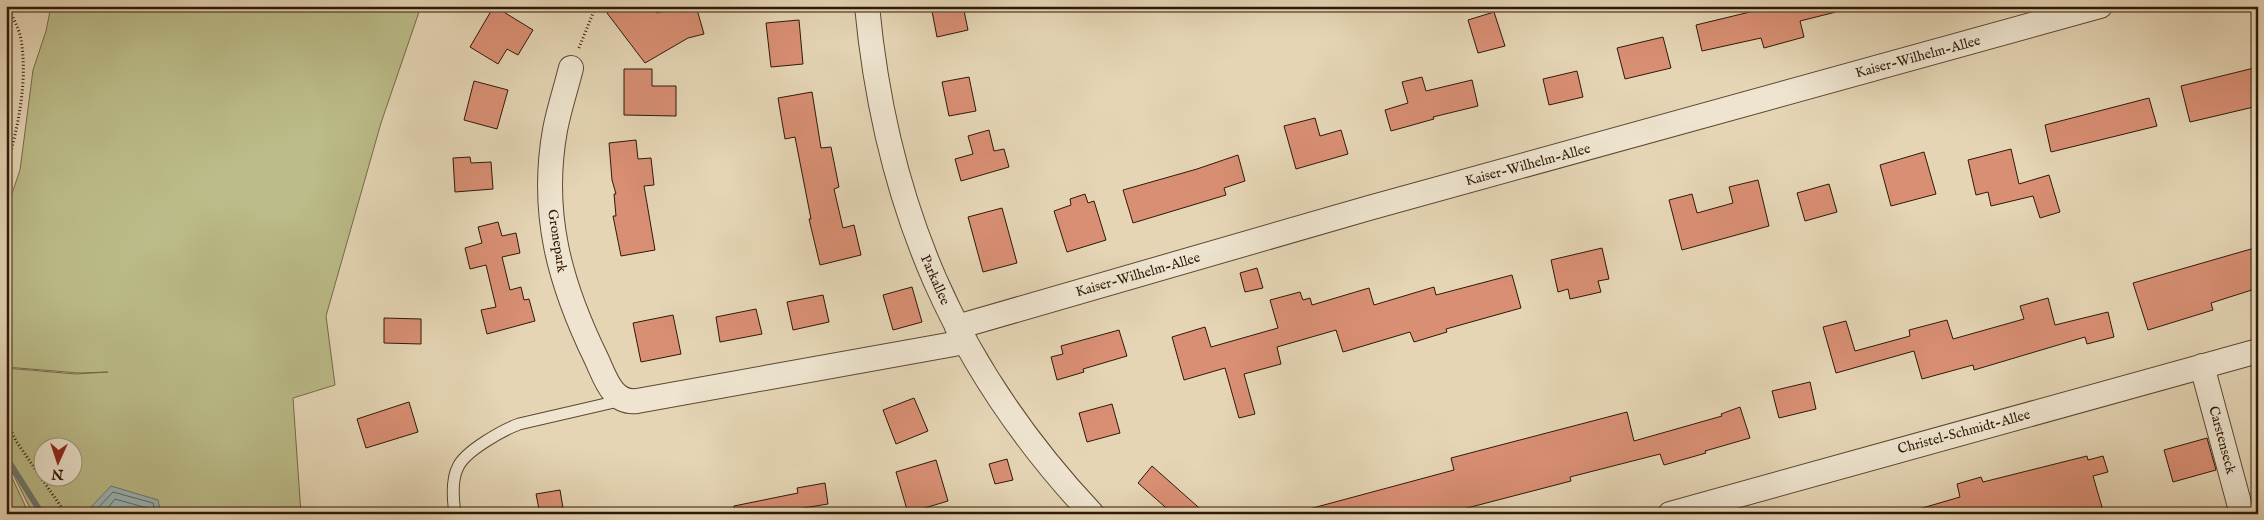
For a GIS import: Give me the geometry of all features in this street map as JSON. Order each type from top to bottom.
[{"type":"street","name":"Parkallee","points":[[867,6],[874,74],[893,165],[916,236],[961,335],[1014,421],[1044,461],[1092,514]]},
{"type":"street","name":"Kaiser-Wilhelm-Allee","points":[[961,335],[1369,208],[2100,6]]},
{"type":"street","name":"Gronepark","points":[[572,68],[555,130],[551,162],[550,201],[554,240],[560,271],[576,315],[610,388],[617,396],[624,400]]},
{"type":"street","points":[[624,400],[637,401],[961,335]]},
{"type":"street","name":"Christel-Schmidt-Allee","points":[[1670,514],[2258,351]]},
{"type":"street","name":"Carstenseck","points":[[2202,366],[2242,514]]},
{"type":"lane","points":[[455,514],[452,497],[458,466],[479,446],[502,431],[519,424],[624,400]]},
{"type":"path","points":[[6,169],[18,129],[23,65],[20,37],[8,6]]},
{"type":"path","points":[[572,68],[596,6]]},
{"type":"path","points":[[6,420],[16,441],[66,514]]},
{"type":"green space","points":[[51,6],[421,6],[381,123],[326,316],[335,385],[293,398],[301,514],[33,514],[10,468],[6,465],[6,368],[75,374],[108,372],[79,373],[6,367],[6,211],[20,170],[33,70],[46,31]]},
{"type":"green space","points":[[6,468],[8,469],[29,514],[6,514]]},
{"type":"water","points":[[111,486],[158,500],[161,514],[92,514],[92,506]]},
{"type":"building","points":[[494,6],[533,30],[518,55],[507,49],[498,64],[470,47]]},
{"type":"building","points":[[617,6],[653,6],[657,13],[682,6],[696,6],[704,34],[688,38],[645,63],[607,13]]},
{"type":"building","points":[[931,6],[963,6],[968,30],[937,37]]},
{"type":"building","points":[[1752,6],[1836,6],[1836,12],[1800,21],[1804,37],[1764,48],[1761,38],[1702,51],[1696,25],[1754,11]]},
{"type":"building","points":[[1494,12],[1505,46],[1478,53],[1468,20]]},
{"type":"building","points":[[799,20],[803,64],[771,67],[766,23]]},
{"type":"building","points":[[1663,37],[1671,68],[1625,79],[1617,48]]},
{"type":"building","points":[[2258,67],[2258,106],[2190,122],[2181,86]]},
{"type":"building","points":[[624,69],[652,69],[652,86],[676,86],[676,116],[624,115]]},
{"type":"building","points":[[1577,71],[1583,97],[1549,105],[1543,79]]},
{"type":"building","points":[[969,77],[976,111],[949,116],[942,82]]},
{"type":"building","points":[[1422,77],[1426,91],[1472,80],[1478,106],[1433,117],[1434,119],[1391,131],[1385,110],[1408,103],[1402,82]]},
{"type":"building","points":[[474,81],[508,90],[497,129],[464,120]]},
{"type":"building","points":[[812,92],[821,148],[831,147],[839,187],[834,189],[843,228],[854,225],[861,255],[820,265],[809,219],[811,219],[795,137],[785,139],[778,98]]},
{"type":"building","points":[[2149,98],[2157,126],[2051,152],[2045,125]]},
{"type":"building","points":[[1315,118],[1320,136],[1341,130],[1348,154],[1296,169],[1284,126]]},
{"type":"building","points":[[989,130],[994,151],[1004,149],[1009,167],[961,181],[955,159],[973,154],[968,136]]},
{"type":"building","points":[[636,140],[638,159],[651,158],[654,185],[644,186],[655,250],[621,256],[613,216],[616,216],[614,194],[616,194],[612,180],[609,143]]},
{"type":"building","points":[[2011,149],[2019,184],[2049,175],[2060,212],[2040,218],[2033,196],[1991,206],[1988,192],[1976,195],[1968,160]]},
{"type":"building","points":[[1924,152],[1936,194],[1891,206],[1880,165]]},
{"type":"building","points":[[1238,155],[1245,181],[1224,188],[1226,195],[1133,223],[1123,190]]},
{"type":"building","points":[[470,157],[471,163],[491,162],[493,189],[455,192],[453,158]]},
{"type":"building","points":[[1758,180],[1769,226],[1682,250],[1669,200],[1692,194],[1697,213],[1733,203],[1729,187]]},
{"type":"building","points":[[1829,184],[1837,212],[1805,221],[1797,193]]},
{"type":"building","points":[[1085,194],[1088,203],[1094,201],[1106,240],[1067,252],[1054,211],[1071,205],[1070,199]]},
{"type":"building","points":[[1002,208],[1017,263],[983,272],[968,217]]},
{"type":"building","points":[[498,222],[502,236],[516,233],[520,253],[502,257],[510,290],[521,287],[524,300],[529,299],[535,321],[487,334],[481,310],[496,307],[486,265],[470,269],[465,248],[482,243],[478,227]]},
{"type":"building","points":[[2258,247],[2258,288],[2211,303],[2213,310],[2148,330],[2133,283]]},
{"type":"building","points":[[1602,248],[1609,279],[1598,281],[1601,292],[1570,299],[1568,289],[1558,292],[1551,260]]},
{"type":"building","points":[[1257,268],[1263,288],[1245,292],[1240,273]]},
{"type":"building","points":[[1512,275],[1521,308],[1446,329],[1447,332],[1414,342],[1410,332],[1343,352],[1336,330],[1277,347],[1281,364],[1244,374],[1255,414],[1239,418],[1225,368],[1184,380],[1172,337],[1205,327],[1211,347],[1278,328],[1270,300],[1300,292],[1303,300],[1310,298],[1312,305],[1369,288],[1374,305],[1434,287],[1436,295]]},
{"type":"building","points":[[912,287],[922,322],[893,330],[883,295]]},
{"type":"building","points":[[823,295],[829,322],[793,330],[787,302]]},
{"type":"building","points":[[2048,298],[2055,325],[2108,312],[2114,337],[2087,344],[2085,337],[1974,370],[1973,365],[1922,379],[1914,351],[1836,373],[1823,327],[1846,321],[1855,351],[1910,336],[1909,330],[1947,320],[1953,339],[2024,319],[2020,306]]},
{"type":"building","points":[[756,309],[762,334],[720,342],[716,317]]},
{"type":"building","points":[[673,315],[681,354],[641,362],[633,323]]},
{"type":"building","points":[[384,318],[421,319],[421,344],[384,343]]},
{"type":"building","points":[[1119,330],[1127,356],[1083,369],[1084,372],[1057,380],[1051,357],[1063,354],[1061,346]]},
{"type":"building","points":[[1810,382],[1816,409],[1779,418],[1772,391]]},
{"type":"building","points":[[914,398],[928,431],[896,444],[883,410]]},
{"type":"building","points":[[409,402],[418,432],[366,448],[357,419]]},
{"type":"building","points":[[1112,404],[1120,433],[1087,442],[1079,413]]},
{"type":"building","points":[[1740,407],[1750,438],[1664,465],[1660,454],[1570,477],[1571,481],[1444,514],[1309,514],[1309,509],[1454,470],[1451,458],[1627,412],[1634,441],[1722,416],[1721,414]]},
{"type":"building","points":[[2207,438],[2216,470],[2173,482],[2164,450]]},
{"type":"building","points":[[2087,456],[2088,460],[2103,456],[2108,472],[2093,476],[2104,514],[1920,514],[1919,509],[1960,497],[1957,484],[1981,477],[1983,482]]},
{"type":"building","points":[[1007,459],[1013,480],[995,484],[989,464]]},
{"type":"building","points":[[936,460],[948,501],[908,513],[896,472]]},
{"type":"building","points":[[1152,466],[1206,514],[1173,514],[1138,483]]},
{"type":"building","points":[[825,483],[828,504],[785,511],[786,514],[734,514],[734,506],[798,493],[797,488]]},
{"type":"building","points":[[560,490],[564,514],[540,514],[536,494]]},
{"type":"waterway","points":[[6,457],[42,514]]}]
